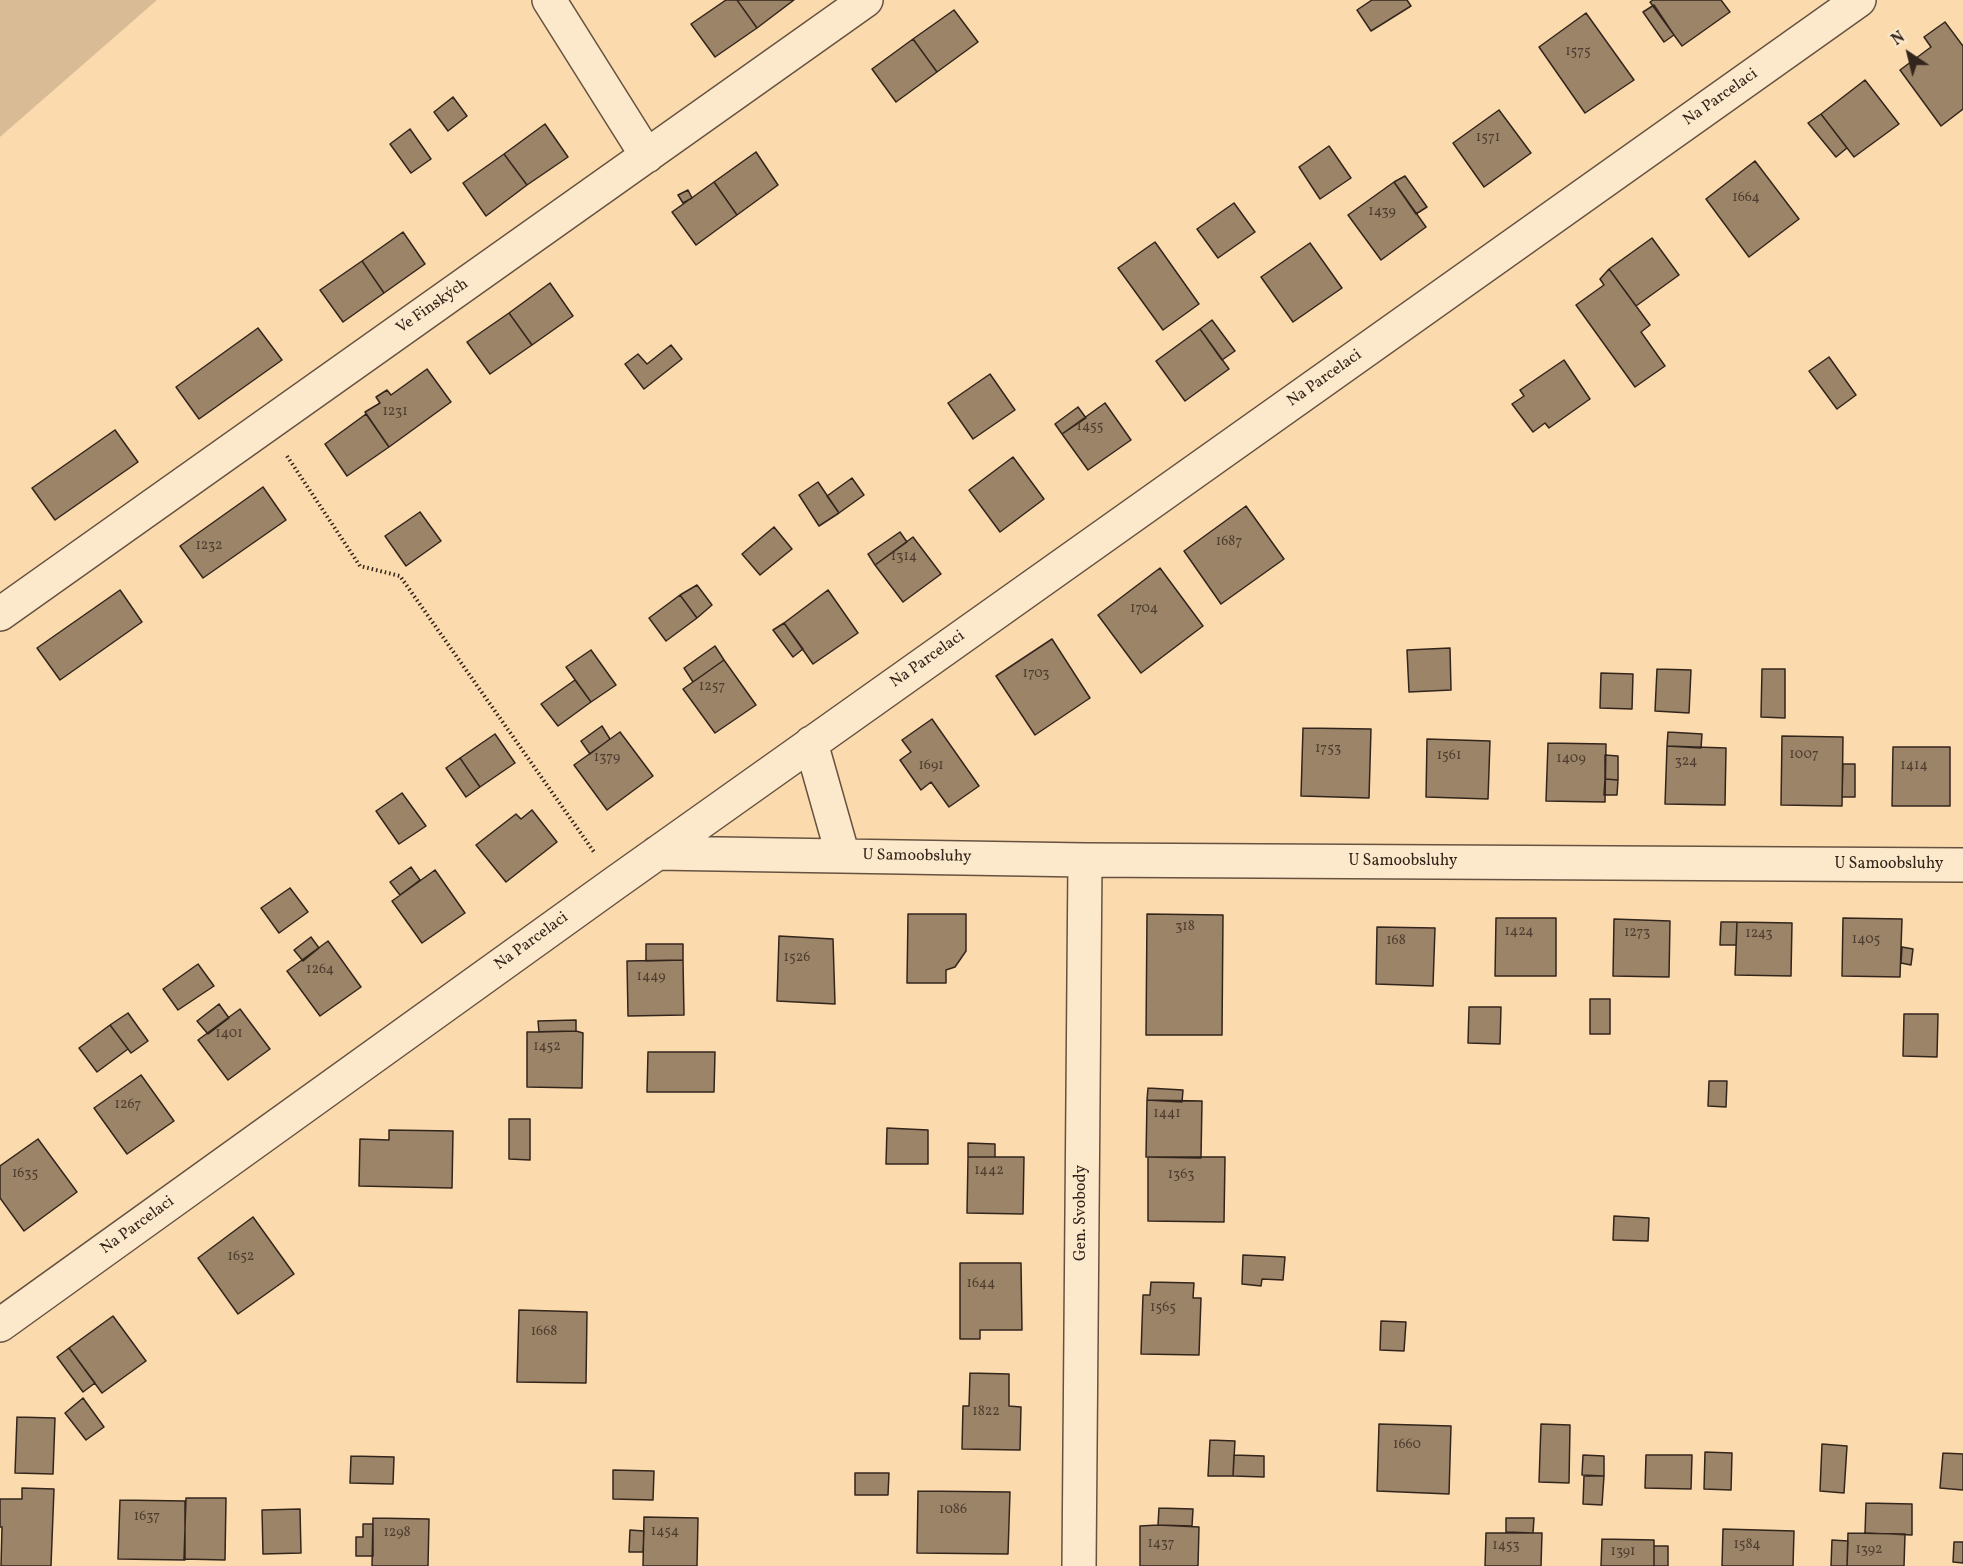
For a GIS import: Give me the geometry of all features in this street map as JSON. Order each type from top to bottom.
[{"type":"street","points":[[549,0],[647,156]]},
{"type":"street","name":"Ve Finských","points":[[0,614],[866,0]]},
{"type":"street","name":"Na Parcelaci","points":[[0,1325],[811,743],[1859,0]]},
{"type":"street","name":"U Samoobsluhy","points":[[811,743],[843,856]]},
{"type":"street","name":"U Samoobsluhy","points":[[657,853],[1085,860],[1963,866]]},
{"type":"street","name":"Gen. Svobody","points":[[1079,1566],[1085,860]]},
{"type":"path","points":[[266,425],[360,566],[400,576],[615,883]]},
{"type":"shaded area","points":[[0,0],[157,0],[0,137]]},
{"type":"building","points":[[726,0],[737,0],[757,28],[715,57],[691,24]]},
{"type":"building","points":[[737,0],[794,0],[757,28]]},
{"type":"building","points":[[1372,0],[1407,0],[1411,6],[1371,31],[1357,10]]},
{"type":"building","points":[[1653,0],[1721,0],[1730,12],[1682,46],[1650,2]]},
{"type":"building","points":[[1654,5],[1674,35],[1664,42],[1643,12]]},
{"type":"building","points":[[954,10],[978,42],[937,72],[913,39]]},
{"type":"building","points":[[1586,13],[1634,80],[1585,113],[1539,47]]},
{"type":"building","points":[[1945,22],[1963,46],[1963,109],[1941,126],[1900,70],[1931,47],[1924,37]]},
{"type":"building","points":[[913,39],[937,72],[896,102],[872,69]]},
{"type":"building","points":[[1865,80],[1899,124],[1854,157],[1821,114]]},
{"type":"building","points":[[453,97],[467,116],[448,131],[434,112]]},
{"type":"building","points":[[1499,110],[1531,153],[1484,187],[1453,143]]},
{"type":"building","points":[[1821,114],[1847,148],[1836,157],[1808,123]]},
{"type":"building","points":[[545,124],[568,157],[527,185],[504,154]]},
{"type":"building","points":[[410,129],[431,159],[411,173],[390,144]]},
{"type":"building","points":[[1329,146],[1351,178],[1320,199],[1299,167]]},
{"type":"building","points":[[756,152],[778,185],[737,215],[714,182]]},
{"type":"building","points":[[504,154],[527,185],[486,216],[463,183]]},
{"type":"building","points":[[1755,161],[1799,219],[1749,257],[1706,199]]},
{"type":"building","points":[[1405,176],[1427,207],[1416,214],[1394,182]]},
{"type":"building","points":[[714,182],[737,215],[696,245],[672,212]]},
{"type":"building","points":[[1394,182],[1426,227],[1381,260],[1348,215]]},
{"type":"building","points":[[688,190],[692,198],[683,203],[678,195]]},
{"type":"building","points":[[1234,203],[1255,232],[1218,258],[1197,229]]},
{"type":"building","points":[[403,232],[425,264],[384,293],[362,261]]},
{"type":"building","points":[[1652,238],[1679,275],[1636,306],[1609,269]]},
{"type":"building","points":[[1155,242],[1199,304],[1163,330],[1118,268]]},
{"type":"building","points":[[1310,243],[1342,288],[1293,322],[1261,277]]},
{"type":"building","points":[[362,261],[384,293],[343,322],[320,290]]},
{"type":"building","points":[[1609,269],[1650,325],[1641,332],[1665,366],[1635,387],[1576,305],[1604,285],[1600,279]]},
{"type":"building","points":[[550,283],[573,316],[532,345],[509,313]]},
{"type":"building","points":[[509,313],[532,345],[490,374],[467,342]]},
{"type":"building","points":[[1212,320],[1235,351],[1222,360],[1200,329]]},
{"type":"building","points":[[258,328],[282,360],[199,419],[176,387]]},
{"type":"building","points":[[1200,329],[1229,369],[1185,401],[1156,361]]},
{"type":"building","points":[[671,345],[682,359],[644,389],[625,364],[638,354],[647,364]]},
{"type":"building","points":[[1829,357],[1856,395],[1837,409],[1809,371]]},
{"type":"building","points":[[1564,360],[1590,399],[1549,428],[1545,423],[1533,432],[1512,404],[1524,396],[1520,390]]},
{"type":"building","points":[[427,369],[451,402],[389,447],[365,412],[380,403],[376,397],[387,390],[391,395]]},
{"type":"building","points":[[990,374],[1015,410],[973,439],[948,403]]},
{"type":"building","points":[[1105,403],[1131,440],[1088,470],[1062,434]]},
{"type":"building","points":[[1078,407],[1086,418],[1062,434],[1055,424]]},
{"type":"building","points":[[366,414],[389,447],[347,476],[325,444]]},
{"type":"building","points":[[115,430],[138,462],[55,520],[32,488]]},
{"type":"building","points":[[1013,457],[1044,499],[1000,532],[969,490]]},
{"type":"building","points":[[852,478],[864,495],[839,513],[827,496]]},
{"type":"building","points":[[818,482],[839,513],[819,526],[799,495]]},
{"type":"building","points":[[263,487],[286,520],[203,578],[180,546]]},
{"type":"building","points":[[1246,506],[1284,559],[1221,604],[1184,551]]},
{"type":"building","points":[[420,512],[441,541],[406,566],[385,536]]},
{"type":"building","points":[[774,527],[792,549],[760,575],[742,554]]},
{"type":"building","points":[[900,532],[907,542],[875,565],[868,554]]},
{"type":"building","points":[[913,537],[941,574],[903,602],[875,565]]},
{"type":"building","points":[[1160,568],[1203,626],[1141,673],[1098,615]]},
{"type":"building","points":[[697,585],[712,605],[697,618],[680,595]]},
{"type":"building","points":[[120,590],[142,622],[60,680],[37,648]]},
{"type":"building","points":[[828,590],[858,633],[813,664],[784,623]]},
{"type":"building","points":[[680,595],[697,618],[666,641],[649,618]]},
{"type":"building","points":[[784,623],[803,649],[793,657],[773,630]]},
{"type":"building","points":[[1052,639],[1090,698],[1035,735],[996,676]]},
{"type":"building","points":[[715,646],[724,660],[693,682],[684,668]]},
{"type":"building","points":[[1450,648],[1451,690],[1409,692],[1407,650]]},
{"type":"building","points":[[591,650],[616,685],[591,702],[566,667]]},
{"type":"building","points":[[724,660],[756,705],[715,733],[683,689]]},
{"type":"building","points":[[1657,669],[1691,670],[1689,713],[1655,711]]},
{"type":"building","points":[[1762,669],[1785,669],[1785,718],[1761,717]]},
{"type":"building","points":[[1601,673],[1633,674],[1632,709],[1600,708]]},
{"type":"building","points":[[575,680],[591,702],[558,726],[541,704]]},
{"type":"building","points":[[932,719],[979,786],[949,807],[931,782],[921,790],[900,760],[911,752],[902,740]]},
{"type":"building","points":[[602,726],[610,739],[590,754],[581,741]]},
{"type":"building","points":[[1303,728],[1371,729],[1369,798],[1301,796]]},
{"type":"building","points":[[620,732],[653,776],[607,810],[574,765]]},
{"type":"building","points":[[1668,732],[1702,734],[1701,748],[1667,746]]},
{"type":"building","points":[[495,734],[515,763],[480,787],[460,758]]},
{"type":"building","points":[[1782,736],[1843,737],[1842,806],[1781,805]]},
{"type":"building","points":[[1427,739],[1490,741],[1488,799],[1426,797]]},
{"type":"building","points":[[1548,743],[1606,744],[1605,802],[1546,801]]},
{"type":"building","points":[[1667,746],[1726,748],[1725,805],[1665,804]]},
{"type":"building","points":[[1893,747],[1950,747],[1950,806],[1892,806]]},
{"type":"building","points":[[1605,755],[1618,756],[1618,780],[1605,779]]},
{"type":"building","points":[[460,758],[480,787],[466,797],[446,768]]},
{"type":"building","points":[[1843,764],[1855,764],[1855,797],[1842,797]]},
{"type":"building","points":[[1605,779],[1618,780],[1617,795],[1604,795]]},
{"type":"building","points":[[402,793],[426,826],[399,844],[376,811]]},
{"type":"building","points":[[532,810],[557,842],[506,882],[476,845],[516,814],[521,819]]},
{"type":"building","points":[[411,867],[420,880],[400,895],[390,882]]},
{"type":"building","points":[[435,870],[465,913],[422,943],[392,901]]},
{"type":"building","points":[[290,888],[308,912],[279,933],[261,908]]},
{"type":"building","points":[[908,914],[966,914],[966,951],[955,967],[946,970],[946,983],[907,983]]},
{"type":"building","points":[[1147,914],[1223,915],[1222,1035],[1146,1035]]},
{"type":"building","points":[[1496,918],[1556,918],[1556,976],[1495,976]]},
{"type":"building","points":[[1843,918],[1902,919],[1900,977],[1842,976]]},
{"type":"building","points":[[1614,919],[1670,921],[1669,977],[1613,976]]},
{"type":"building","points":[[1721,922],[1737,922],[1736,945],[1720,945]]},
{"type":"building","points":[[1737,922],[1792,923],[1791,976],[1735,975]]},
{"type":"building","points":[[1377,927],[1435,928],[1433,986],[1376,984]]},
{"type":"building","points":[[779,936],[833,939],[835,1004],[777,1001]]},
{"type":"building","points":[[311,937],[319,948],[303,961],[294,950]]},
{"type":"building","points":[[328,941],[361,987],[320,1016],[287,971]]},
{"type":"building","points":[[646,944],[683,944],[683,960],[646,961]]},
{"type":"building","points":[[1902,947],[1913,949],[1911,965],[1901,963]]},
{"type":"building","points":[[683,960],[684,1015],[628,1016],[627,961]]},
{"type":"building","points":[[198,964],[214,986],[178,1010],[163,989]]},
{"type":"building","points":[[1590,999],[1610,999],[1610,1034],[1590,1034]]},
{"type":"building","points":[[219,1004],[229,1018],[208,1034],[197,1021]]},
{"type":"building","points":[[1469,1007],[1501,1007],[1500,1044],[1468,1043]]},
{"type":"building","points":[[240,1009],[270,1049],[228,1080],[198,1040]]},
{"type":"building","points":[[128,1013],[148,1041],[131,1053],[110,1025]]},
{"type":"building","points":[[1904,1014],[1938,1014],[1937,1057],[1903,1056]]},
{"type":"building","points":[[576,1020],[576,1031],[539,1032],[538,1021]]},
{"type":"building","points":[[110,1025],[128,1049],[97,1072],[79,1048]]},
{"type":"building","points":[[576,1031],[583,1033],[582,1088],[527,1087],[527,1032]]},
{"type":"building","points":[[648,1052],[715,1052],[714,1092],[647,1092]]},
{"type":"building","points":[[141,1075],[174,1121],[127,1154],[94,1108]]},
{"type":"building","points":[[1709,1081],[1727,1081],[1726,1107],[1708,1106]]},
{"type":"building","points":[[1148,1088],[1183,1090],[1182,1102],[1147,1100]]},
{"type":"building","points":[[1147,1100],[1202,1101],[1201,1158],[1146,1157]]},
{"type":"building","points":[[509,1119],[530,1119],[530,1160],[509,1159]]},
{"type":"building","points":[[887,1128],[928,1130],[928,1164],[886,1164]]},
{"type":"building","points":[[389,1130],[453,1131],[452,1188],[359,1186],[360,1139],[389,1140]]},
{"type":"building","points":[[38,1139],[77,1192],[24,1231],[0,1198],[0,1166]]},
{"type":"building","points":[[968,1143],[995,1144],[995,1157],[968,1157]]},
{"type":"building","points":[[968,1157],[1024,1157],[1023,1214],[967,1213]]},
{"type":"building","points":[[1148,1157],[1225,1157],[1224,1222],[1148,1221]]},
{"type":"building","points":[[1614,1216],[1649,1218],[1648,1241],[1613,1240]]},
{"type":"building","points":[[253,1217],[294,1274],[238,1314],[198,1258]]},
{"type":"building","points":[[1243,1255],[1285,1257],[1283,1280],[1262,1279],[1261,1286],[1242,1284]]},
{"type":"building","points":[[960,1263],[1021,1263],[1022,1330],[980,1330],[980,1339],[960,1339]]},
{"type":"building","points":[[1151,1282],[1194,1283],[1193,1298],[1201,1298],[1199,1355],[1141,1354],[1143,1295],[1150,1295]]},
{"type":"building","points":[[519,1310],[587,1312],[586,1383],[517,1382]]},
{"type":"building","points":[[113,1316],[146,1361],[102,1393],[69,1348]]},
{"type":"building","points":[[1381,1321],[1406,1322],[1404,1351],[1380,1350]]},
{"type":"building","points":[[69,1348],[95,1383],[83,1392],[57,1357]]},
{"type":"building","points":[[970,1373],[1009,1374],[1009,1406],[1021,1407],[1020,1450],[962,1449],[963,1406],[969,1406]]},
{"type":"building","points":[[83,1398],[104,1427],[86,1440],[65,1413]]},
{"type":"building","points":[[17,1417],[55,1418],[53,1474],[15,1473]]},
{"type":"building","points":[[1379,1424],[1451,1426],[1449,1494],[1377,1491]]},
{"type":"building","points":[[1541,1424],[1570,1425],[1569,1483],[1539,1482]]},
{"type":"building","points":[[1210,1440],[1235,1441],[1233,1476],[1208,1476]]},
{"type":"building","points":[[1822,1444],[1847,1446],[1844,1493],[1820,1491]]},
{"type":"building","points":[[1705,1452],[1732,1453],[1731,1490],[1704,1489]]},
{"type":"building","points":[[1943,1453],[1963,1454],[1963,1490],[1940,1488]]},
{"type":"building","points":[[1234,1455],[1264,1456],[1264,1477],[1233,1476]]},
{"type":"building","points":[[1583,1455],[1604,1456],[1604,1476],[1582,1475]]},
{"type":"building","points":[[1646,1455],[1692,1455],[1691,1489],[1645,1488]]},
{"type":"building","points":[[351,1456],[394,1457],[393,1484],[350,1483]]},
{"type":"building","points":[[613,1470],[654,1471],[653,1500],[613,1499]]},
{"type":"building","points":[[855,1473],[889,1473],[888,1495],[855,1495]]},
{"type":"building","points":[[1584,1476],[1604,1476],[1602,1505],[1583,1504]]},
{"type":"building","points":[[22,1488],[54,1489],[51,1566],[1,1566],[0,1499],[22,1499]]},
{"type":"building","points":[[918,1491],[1010,1492],[1008,1554],[917,1553]]},
{"type":"building","points":[[186,1498],[226,1498],[225,1560],[184,1559]]},
{"type":"building","points":[[120,1500],[185,1501],[185,1560],[118,1559]]},
{"type":"building","points":[[1866,1503],[1912,1504],[1912,1535],[1865,1533]]},
{"type":"building","points":[[1159,1508],[1193,1509],[1192,1526],[1158,1525]]},
{"type":"building","points":[[300,1509],[301,1553],[263,1554],[262,1510]]},
{"type":"building","points":[[644,1517],[698,1518],[697,1566],[643,1566]]},
{"type":"building","points":[[373,1518],[429,1519],[428,1566],[372,1566]]},
{"type":"building","points":[[1506,1518],[1534,1518],[1533,1533],[1506,1532]]},
{"type":"building","points":[[363,1524],[373,1524],[373,1556],[356,1556],[356,1537],[363,1537]]},
{"type":"building","points":[[1140,1526],[1199,1527],[1198,1566],[1140,1566]]},
{"type":"building","points":[[1723,1529],[1794,1531],[1793,1566],[1722,1566]]},
{"type":"building","points":[[630,1530],[644,1531],[643,1552],[629,1552]]},
{"type":"building","points":[[1486,1533],[1542,1533],[1541,1566],[1485,1566]]},
{"type":"building","points":[[1848,1533],[1905,1534],[1904,1566],[1847,1566]]},
{"type":"building","points":[[1602,1539],[1654,1540],[1654,1566],[1601,1566]]},
{"type":"building","points":[[1832,1540],[1848,1541],[1847,1566],[1831,1566]]},
{"type":"building","points":[[1954,1542],[1963,1542],[1963,1563],[1953,1562]]},
{"type":"building","points":[[1654,1546],[1668,1546],[1668,1566],[1654,1566]]}]
